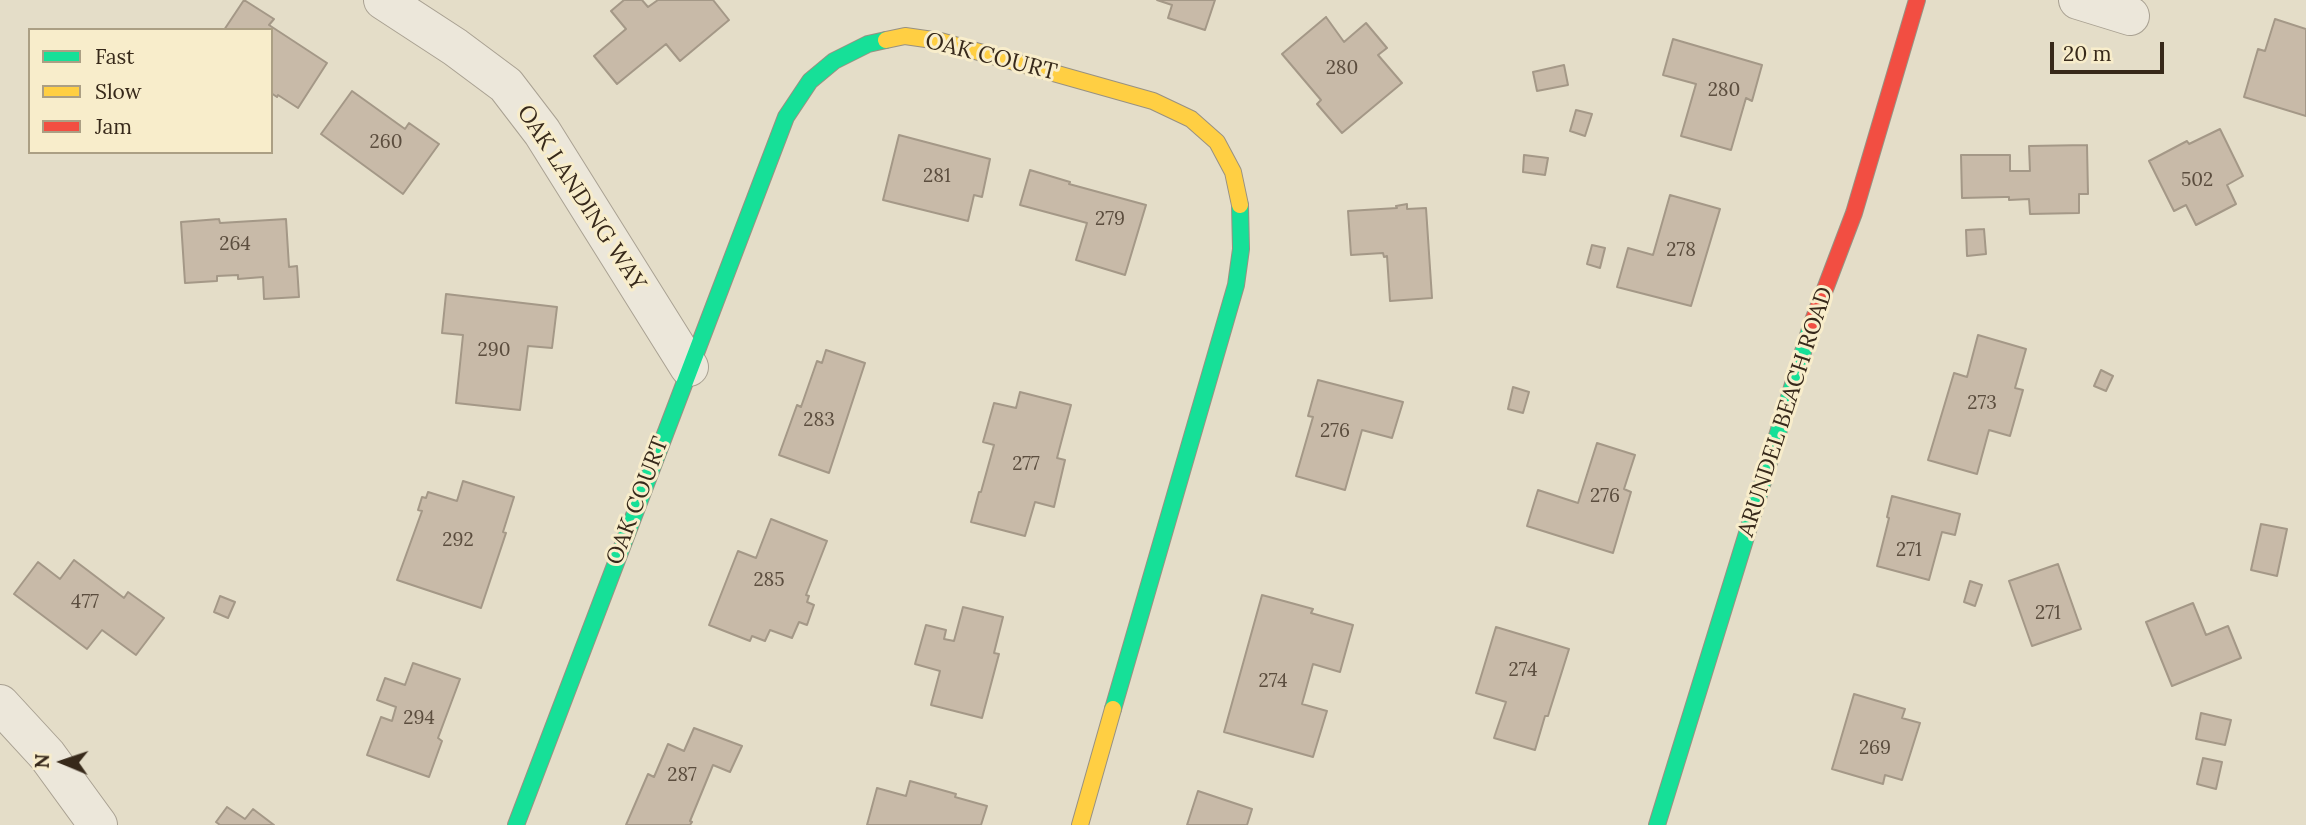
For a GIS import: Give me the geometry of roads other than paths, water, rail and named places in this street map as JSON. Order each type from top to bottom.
[{"type":"street","name":"OAK LANDING WAY","points":[[383,0],[455,47],[506,85],[542,132],[689,367]]},
{"type":"street","name":"ARUNDEL BEACH ROAD","points":[[1657,825],[1811,325],[1854,213],[1917,0]]},
{"type":"street","points":[[2078,0],[2130,16]]},
{"type":"street","name":"OAK COURT","points":[[516,825],[786,117],[810,82],[834,61],[868,44],[905,36],[940,41],[1153,101],[1191,119],[1217,142],[1233,172],[1241,211],[1241,249],[1236,285],[1080,825]]},
{"type":"street","points":[[0,704],[47,755],[98,825]]}]
